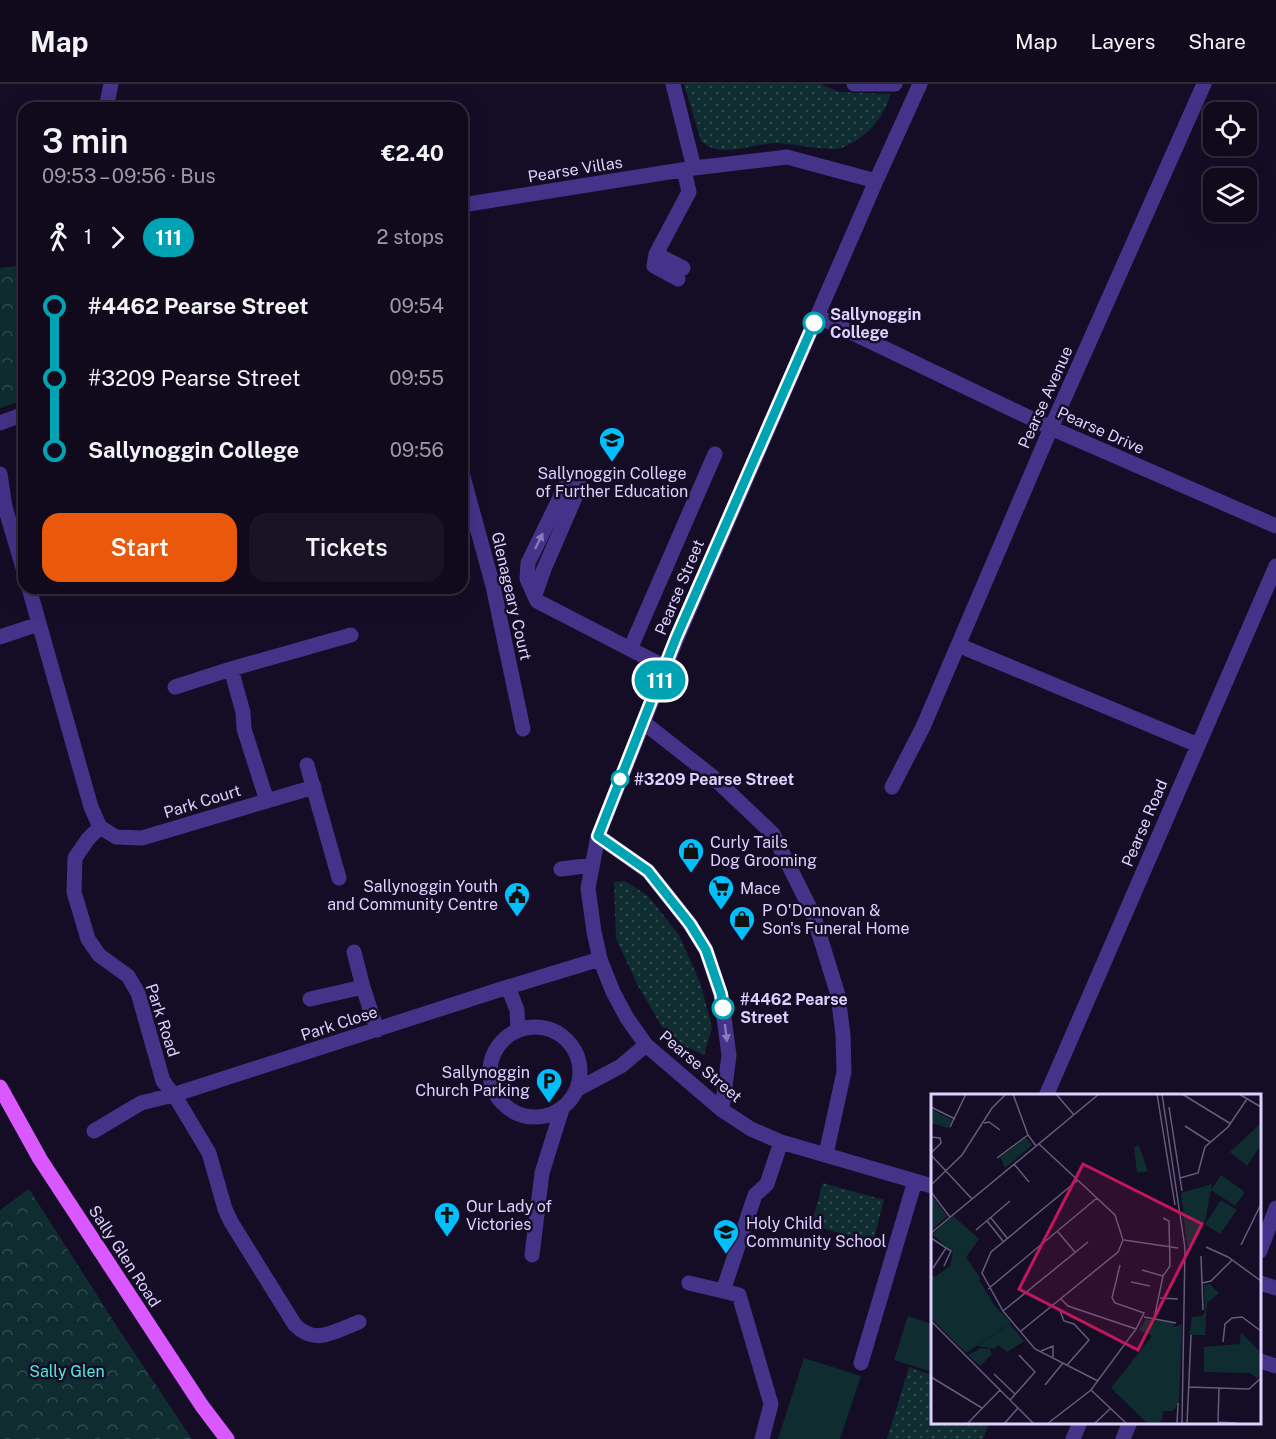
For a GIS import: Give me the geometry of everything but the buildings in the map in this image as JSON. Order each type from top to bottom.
[{"type":"main road","name":"Sally Glen Road","points":[[0,1087],[54,1181],[202,1406],[227,1439]]},
{"type":"street","points":[[107,102],[111,84]]},
{"type":"street","points":[[673,84],[689,169],[689,192],[656,254],[680,273]]},
{"type":"street","points":[[854,84],[897,84],[919,87]]},
{"type":"street","name":"Pearse Avenue","points":[[892,787],[923,727],[1051,428],[1204,84]]},
{"type":"street","name":"Pearse Street","points":[[919,87],[665,666],[598,836],[588,888],[600,959],[613,992],[627,1018],[646,1045],[722,1110],[751,1129],[781,1142],[931,1185]]},
{"type":"street","name":"Pearse Villas","points":[[468,205],[689,169],[787,157],[876,181]]},
{"type":"street","name":"Pearse Drive","points":[[817,316],[1051,428],[1276,526]]},
{"type":"street","points":[[0,423],[18,416]]},
{"type":"street","points":[[631,647],[715,454]]},
{"type":"street","points":[[0,474],[5,507],[18,551]]},
{"type":"street","points":[[535,595],[580,486],[568,481],[528,563],[527,579],[537,601],[665,666]]},
{"type":"street","name":"Glenageary Court","points":[[468,494],[493,585],[523,729]]},
{"type":"street","name":"Pearse Road","points":[[1046,1094],[1276,566]]},
{"type":"street","points":[[31,594],[91,807],[100,827]]},
{"type":"street","points":[[0,637],[39,624]]},
{"type":"street","points":[[175,687],[351,635]]},
{"type":"street","points":[[958,645],[1198,746]]},
{"type":"street","points":[[231,669],[243,712],[244,729],[267,801]]},
{"type":"street","points":[[643,722],[713,777],[773,834],[813,914],[838,995],[843,1035],[844,1072],[826,1154]]},
{"type":"street","points":[[307,765],[339,878]]},
{"type":"street","name":"Park Court","points":[[100,827],[116,837],[142,838],[314,787]]},
{"type":"street","name":"Park Road","points":[[100,827],[88,839],[75,858],[74,892],[88,939],[99,955],[128,976],[138,993],[163,1081],[178,1101],[209,1153],[231,1222],[295,1325],[303,1333],[322,1336],[359,1322]]},
{"type":"street","points":[[598,836],[648,871],[690,924],[706,950],[721,994],[729,1055],[722,1110]]},
{"type":"street","points":[[561,869],[592,866]]},
{"type":"street","points":[[354,952],[376,1030]]},
{"type":"street","name":"Park Close","points":[[94,1131],[141,1103],[173,1095],[600,959]]},
{"type":"street","points":[[310,999],[363,987]]},
{"type":"street","points":[[508,987],[517,1010],[518,1030]]},
{"type":"street","points":[[529,1027],[541,1027],[562,1035],[577,1053],[581,1077],[578,1089],[562,1109],[551,1115],[526,1117],[506,1107],[498,1098],[492,1088],[490,1065],[500,1044],[508,1036],[529,1027]]},
{"type":"street","points":[[578,1089],[621,1066],[646,1045]]},
{"type":"street","points":[[532,1255],[542,1173],[562,1109]]},
{"type":"street","points":[[723,1291],[755,1195],[767,1184],[781,1142]]},
{"type":"street","points":[[861,1363],[915,1181]]},
{"type":"street","points":[[1261,1248],[1276,1209]]},
{"type":"street","points":[[689,1282],[739,1295],[771,1404],[762,1439]]},
{"type":"street","points":[[1261,1283],[1276,1288]]},
{"type":"street","points":[[1261,1361],[1276,1366]]},
{"type":"street","points":[[1073,1439],[1079,1424]]},
{"type":"street","points":[[1123,1439],[1129,1424]]},
{"type":"green space","points":[[684,84],[821,84],[839,92],[891,94],[874,126],[861,138],[844,147],[821,148],[776,143],[727,150],[717,149],[701,141]]},
{"type":"green space","points":[[18,266],[18,402],[0,408],[0,268]]},
{"type":"green space","points":[[625,881],[648,896],[679,935],[701,985],[712,1028],[704,1055],[684,1046],[662,1027],[637,984],[616,938],[614,882]]},
{"type":"green space","points":[[823,1183],[884,1200],[873,1242],[811,1225]]},
{"type":"green space","name":"Sally Glen","points":[[29,1189],[192,1439],[0,1439],[0,1210]]},
{"type":"green space","points":[[908,1316],[931,1324],[931,1372],[894,1360]]},
{"type":"green space","points":[[804,1358],[861,1376],[840,1439],[778,1439]]},
{"type":"green space","points":[[909,1367],[931,1375],[931,1424],[989,1424],[983,1439],[887,1439]]},
{"type":"bus line","name":"111","points":[[723,1008],[721,994],[706,950],[690,924],[648,871],[598,836],[676,638],[814,323]]},
{"type":"place","name":"Sallynoggin College","points":[[814,323]]},
{"type":"place","name":"Sallynoggin College of Further Education","points":[[612,463]]},
{"type":"place","name":"#3209 Pearse Street","points":[[620,779]]},
{"type":"place","name":"Curly Tails Dog Grooming","points":[[691,874]]},
{"type":"place","name":"Mace","points":[[721,911]]},
{"type":"place","name":"Sallynoggin Youth and Community Centre","points":[[517,918]]},
{"type":"place","name":"P O'Donnovan & Son's Funeral Home","points":[[742,942]]},
{"type":"place","name":"#4462 Pearse Street","points":[[723,1008]]},
{"type":"place","name":"Sallynoggin Church Parking","points":[[549,1104]]},
{"type":"place","name":"Our Lady of Victories","points":[[447,1238]]},
{"type":"place","name":"Holy Child Community School","points":[[726,1255]]}]
